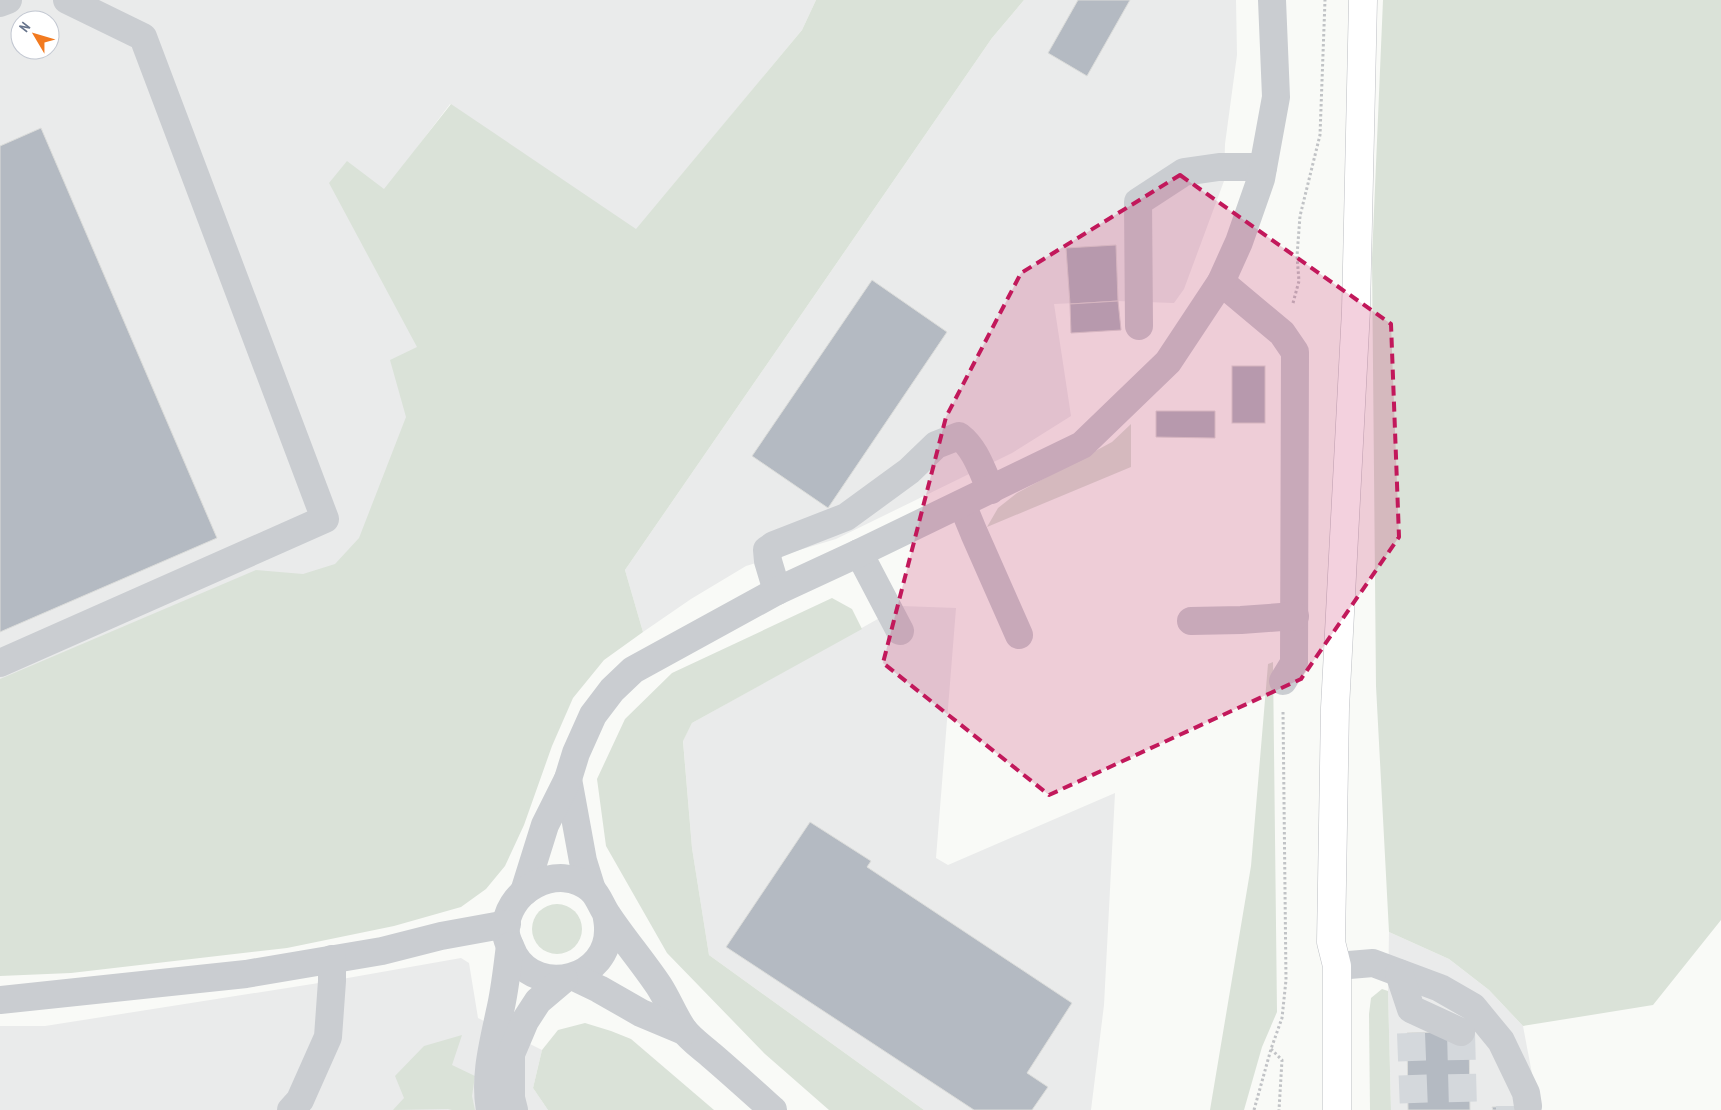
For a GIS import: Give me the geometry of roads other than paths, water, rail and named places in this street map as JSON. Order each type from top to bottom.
[{"type":"highway","points":[[1337,1110],[1337,966],[1332,942],[1333,770],[1356,310],[1363,0]]},
{"type":"street","points":[[0,4],[8,0]]},
{"type":"street","points":[[0,662],[325,519],[143,37],[67,0]]},
{"type":"street","points":[[524,892],[545,825],[568,779],[576,753],[593,715],[612,690],[633,670],[777,590],[859,553],[1082,445],[1168,362],[1221,282],[1239,242],[1261,179],[1276,97],[1272,0]]},
{"type":"street","points":[[1139,326],[1138,202],[1184,172],[1219,167],[1264,167]]},
{"type":"street","points":[[1221,282],[1282,333],[1295,352],[1294,663],[1283,681]]},
{"type":"street","points":[[777,590],[768,561],[767,550],[774,544],[846,517],[909,471],[936,445],[959,436],[966,442],[974,454],[991,490]]},
{"type":"street","points":[[962,504],[1019,635]]},
{"type":"street","points":[[859,553],[900,631]]},
{"type":"street","points":[[1191,621],[1295,616]]},
{"type":"street","points":[[568,779],[583,861],[592,890],[599,899],[606,914],[659,986],[684,1031]]},
{"type":"street","points":[[569,978],[538,1001],[525,1022],[511,1054],[508,1107],[487,1094],[492,1044],[500,1010],[508,935],[508,914],[516,900],[529,887],[543,880],[559,878],[574,881],[592,890]]},
{"type":"street","points":[[508,935],[518,960],[528,971],[543,978],[559,980],[569,978],[588,970],[599,958],[606,944],[608,929],[606,914]]},
{"type":"street","points":[[0,1000],[246,974],[382,951],[476,928],[508,935]]},
{"type":"street","points":[[291,1110],[300,1100],[328,1037],[332,959]]},
{"type":"street","points":[[1337,966],[1373,963],[1440,988],[1473,1007],[1501,1041],[1526,1093],[1519,1106]]},
{"type":"street","points":[[1399,973],[1432,1026]]},
{"type":"street","points":[[569,978],[600,989],[641,1013],[684,1031],[773,1110]]},
{"type":"tunnel","points":[[1461,1032],[1463,1110]]},
{"type":"tunnel","points":[[1411,1033],[1414,1110]]}]
